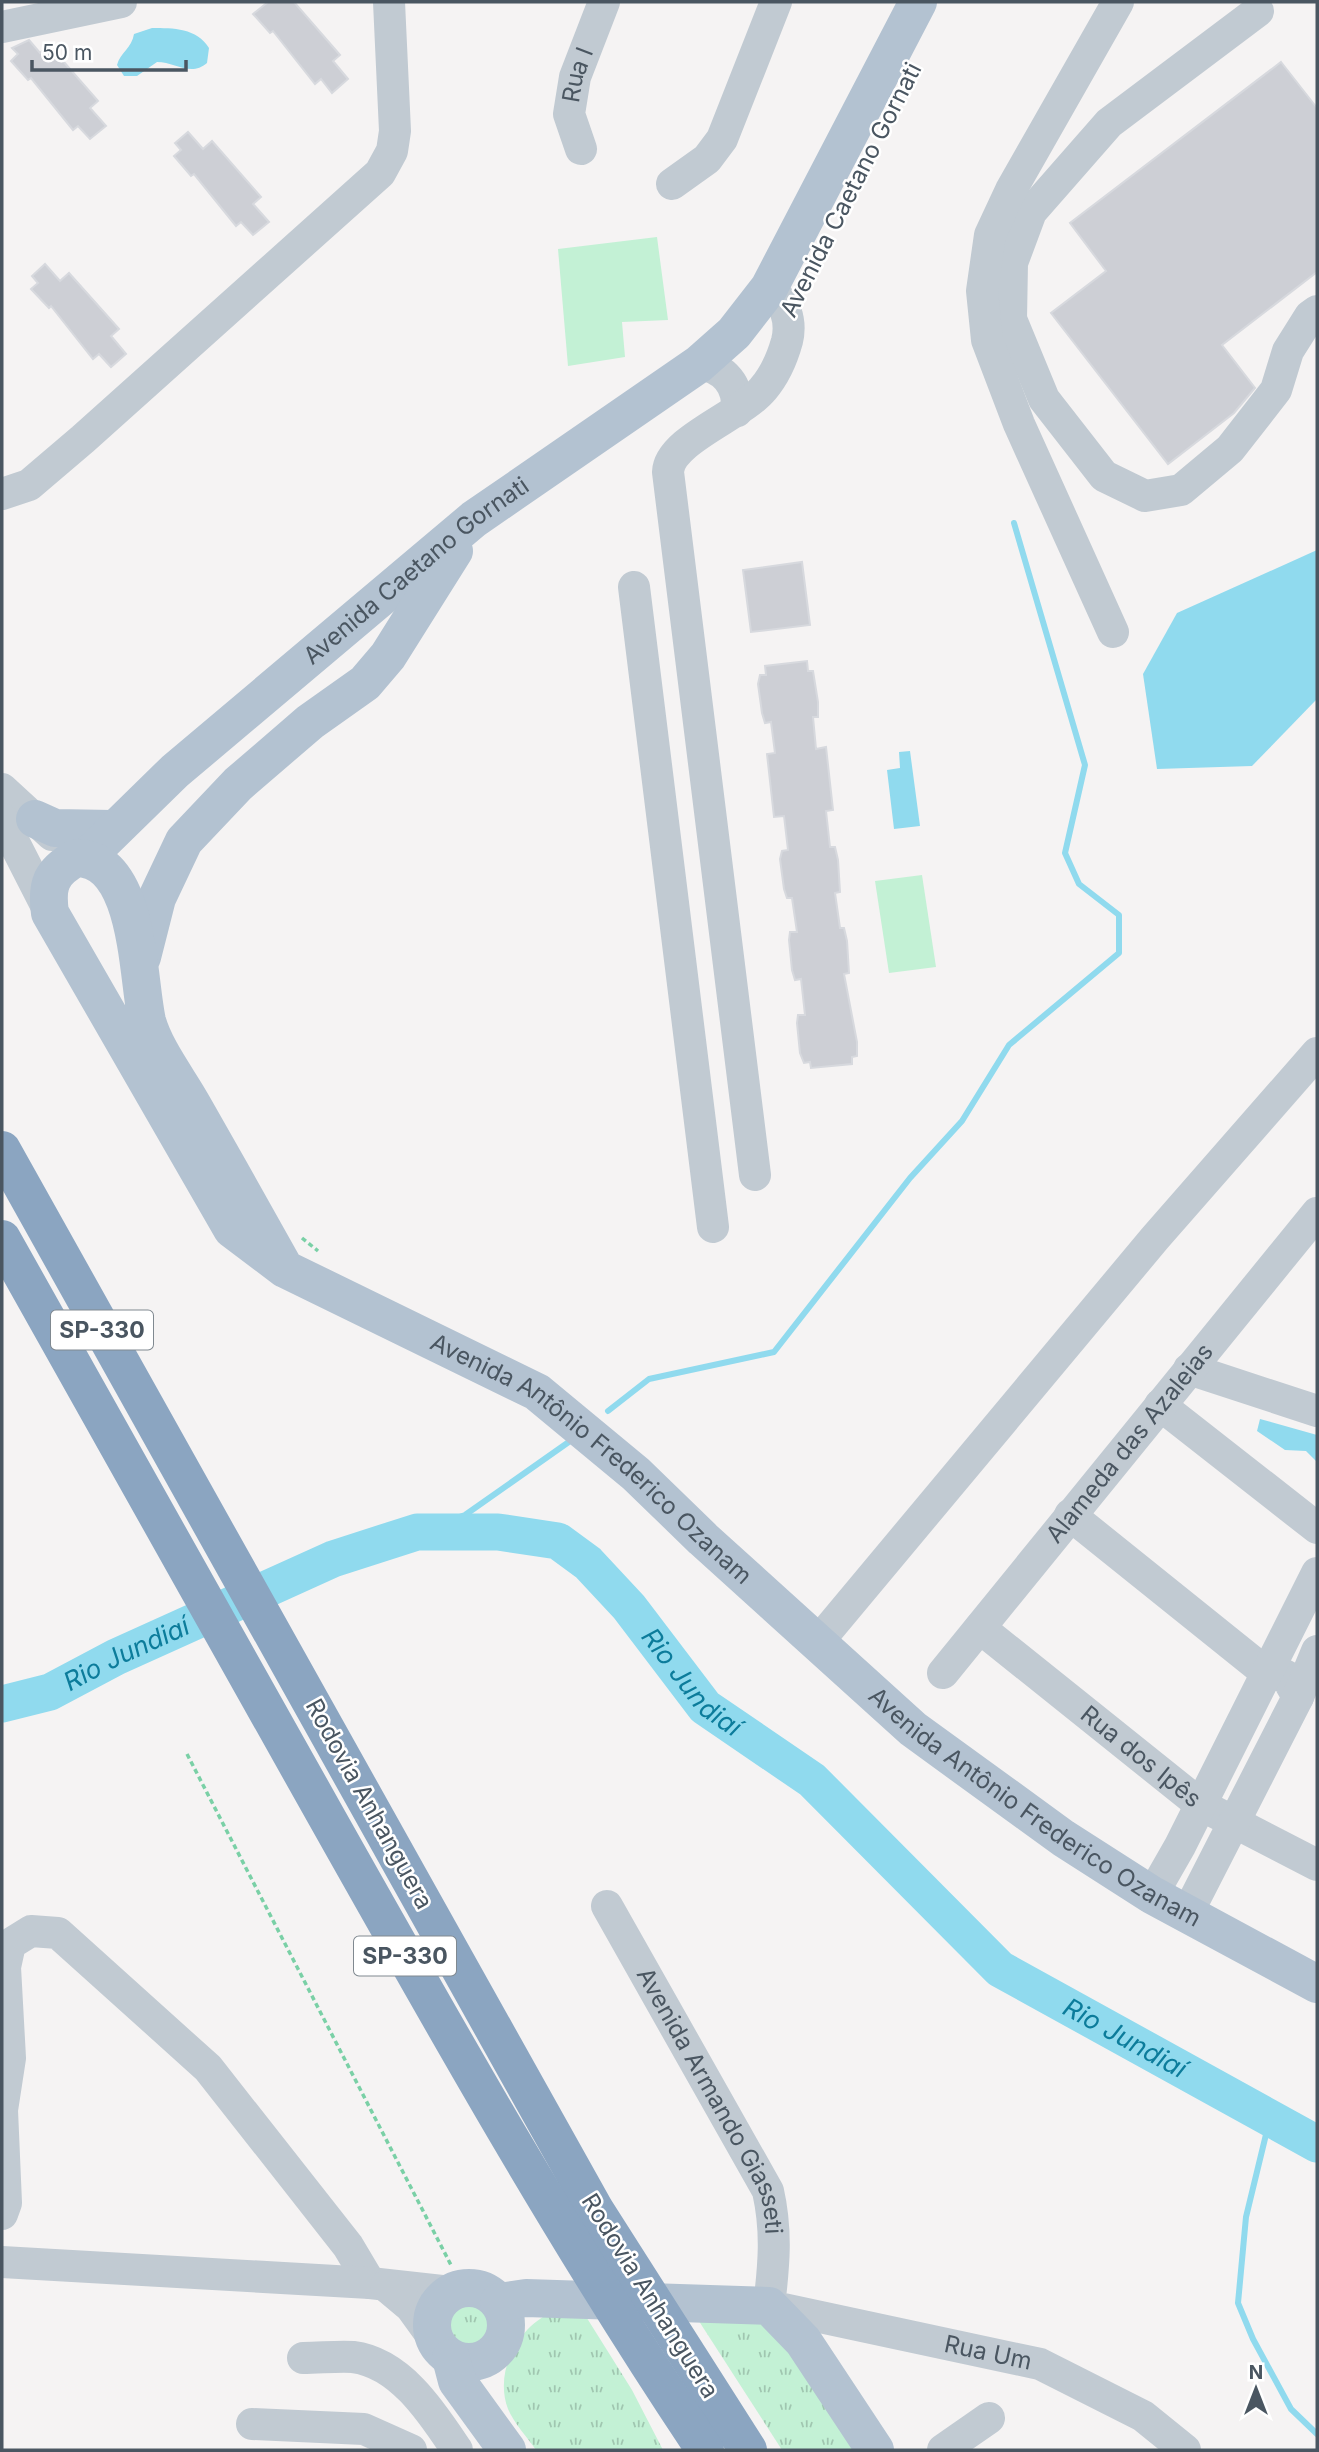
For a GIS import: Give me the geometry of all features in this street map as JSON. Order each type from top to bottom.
[{"type":"highway","name":"Rodovia Anhanguera","points":[[2,1150],[201,1510],[295,1671],[578,2217],[632,2342],[705,2450]]},
{"type":"highway","name":"Rodovia Anhanguera","points":[[2,1239],[254,1686],[578,2217],[710,2391],[748,2450]]},
{"type":"highway","points":[[632,2342],[677,2450]]},
{"type":"main road","name":"Avenida Caetano Gornati","points":[[50,913],[47,892],[52,875],[81,858],[474,519],[699,364],[734,333],[769,288],[918,2]]},
{"type":"main road","points":[[139,969],[156,898],[184,841],[238,784],[310,722],[365,683],[388,656],[474,519]]},
{"type":"main road","points":[[334,637],[363,650],[368,665],[365,683]]},
{"type":"main road","points":[[18,819],[55,828],[113,829]]},
{"type":"main road","points":[[81,858],[107,871],[120,890],[135,929],[148,1023],[174,1101]]},
{"type":"main road","points":[[50,913],[84,973],[174,1101],[292,1252]]},
{"type":"main road","points":[[84,973],[114,977],[139,969]]},
{"type":"main road","name":"Avenida Antônio Frederico Ozanam","points":[[292,1252],[537,1392],[568,1415],[913,1729],[1063,1838],[1186,1916],[1317,1984]]},
{"type":"main road","points":[[456,2290],[482,2290],[498,2330],[503,2445],[457,2381],[442,2347],[434,2311],[456,2290]]},
{"type":"main road","points":[[442,2347],[465,2362],[526,2298],[769,2306],[803,2341],[875,2450]]},
{"type":"street","points":[[2,27],[121,2]]},
{"type":"street","points":[[3,495],[29,485],[83,439],[380,173],[392,151],[395,131],[389,2]]},
{"type":"street","name":"Rua I","points":[[581,149],[569,114],[575,77],[604,2]]},
{"type":"street","points":[[673,184],[707,159],[722,139],[776,2]]},
{"type":"street","points":[[1113,632],[1005,388],[987,340],[982,291],[990,235],[1011,190],[1118,2]]},
{"type":"street","points":[[1258,11],[1109,123],[1031,212],[1012,263],[1011,319],[1044,399],[1104,476],[1145,496],[1181,490],[1230,449],[1276,390],[1288,351],[1310,316],[1317,311]]},
{"type":"street","points":[[704,1150],[753,1160],[668,472],[670,458],[762,391],[780,364],[789,333],[783,303],[769,288]]},
{"type":"street","points":[[699,364],[721,371],[729,379],[735,389],[737,411]]},
{"type":"street","points":[[682,594],[634,593],[713,1227]]},
{"type":"street","points":[[2,789],[18,819],[50,913]]},
{"type":"street","points":[[18,819],[81,858]]},
{"type":"street","points":[[817,1643],[1154,1238],[1317,1054]]},
{"type":"street","name":"Alameda das Azaleias","points":[[943,1673],[1189,1369],[1304,1250],[1317,1213]]},
{"type":"street","points":[[1189,1369],[1317,1410]]},
{"type":"street","points":[[1160,1405],[1317,1528]]},
{"type":"street","points":[[1070,1515],[1268,1674]]},
{"type":"street","points":[[1152,1895],[1201,1805],[1317,1573]]},
{"type":"street","name":"Rua dos Ipês","points":[[980,1628],[1201,1805],[1317,1865]]},
{"type":"street","points":[[1186,1916],[1233,1823],[1308,1701],[1317,1651]]},
{"type":"street","points":[[1268,1674],[1268,1686],[1273,1695],[1308,1701]]},
{"type":"street","name":"Avenida Armando Giasseti","points":[[607,1906],[768,2190],[775,2221],[776,2253],[769,2306]]},
{"type":"street","points":[[2,2214],[6,2203],[2,2110],[10,2058],[5,1967],[10,1944],[32,1931],[58,1933],[208,2068],[378,2285],[411,2307],[442,2347]]},
{"type":"street","points":[[2,2262],[456,2290]]},
{"type":"street","name":"Rua Um","points":[[769,2306],[1040,2364],[1143,2416],[1185,2450]]},
{"type":"street","points":[[303,2358],[355,2357],[380,2366],[425,2402],[457,2450]]},
{"type":"street","points":[[943,2450],[989,2418]]},
{"type":"street","points":[[252,2424],[364,2429],[411,2450]]},
{"type":"path","points":[[292,1252],[319,1252]]},
{"type":"path","points":[[187,1754],[456,2290]]},
{"type":"green space","points":[[657,237],[668,320],[622,322],[625,357],[568,366],[558,249]]},
{"type":"green space","points":[[922,875],[936,967],[889,973],[875,881]]},
{"type":"green space","points":[[470,2303],[485,2309],[491,2324],[485,2339],[470,2345],[455,2339],[449,2324],[455,2309]]},
{"type":"green space","points":[[580,2307],[632,2390],[663,2450],[536,2450],[517,2425],[504,2395],[504,2380],[512,2353],[519,2340],[539,2319],[558,2310]]},
{"type":"green space","points":[[695,2315],[747,2317],[774,2329],[858,2450],[782,2450]]},
{"type":"water","points":[[152,28],[176,29],[198,36],[209,48],[207,63],[189,69],[157,62],[137,76],[124,76],[117,65],[134,34]]},
{"type":"water","points":[[1317,550],[1317,699],[1252,766],[1157,769],[1143,674],[1177,613]]},
{"type":"water","points":[[910,751],[920,826],[894,829],[887,770],[900,768],[899,752]]},
{"type":"water","points":[[1260,1419],[1317,1435],[1317,1462],[1306,1451],[1285,1450],[1257,1431]]},
{"type":"building","points":[[268,2],[294,2],[340,55],[333,61],[348,79],[332,93],[321,79],[315,84],[273,31],[270,33],[253,14]]},
{"type":"building","points":[[29,40],[40,53],[49,45],[98,101],[90,108],[106,126],[90,139],[78,126],[73,130],[31,78],[28,80],[11,61],[18,54],[12,48]]},
{"type":"building","points":[[1281,62],[1317,108],[1317,272],[1222,345],[1255,388],[1234,413],[1168,464],[1051,313],[1106,271],[1070,223]]},
{"type":"building","points":[[188,132],[203,149],[212,141],[261,197],[253,204],[269,222],[253,235],[241,222],[236,226],[194,174],[191,176],[174,156],[181,150],[175,143]]},
{"type":"building","points":[[45,264],[60,281],[69,273],[119,329],[111,336],[126,354],[111,367],[99,354],[93,359],[51,306],[49,308],[31,289],[38,283],[32,276]]},
{"type":"building","points":[[802,562],[810,625],[751,632],[743,570]]},
{"type":"building","points":[[807,661],[808,671],[813,671],[818,702],[818,717],[813,717],[816,749],[826,747],[833,810],[826,811],[830,847],[835,847],[838,860],[840,892],[835,893],[840,928],[844,928],[847,941],[849,973],[844,974],[857,1042],[857,1056],[852,1057],[852,1064],[811,1068],[810,1062],[804,1063],[800,1053],[798,1015],[805,1015],[801,979],[795,980],[789,940],[790,932],[797,932],[792,898],[787,898],[784,889],[780,859],[782,851],[788,850],[784,816],[774,817],[767,754],[775,753],[771,722],[765,723],[758,684],[760,675],[766,675],[765,666]]},
{"type":"waterway","points":[[608,1411],[649,1379],[774,1352],[910,1178],[962,1121],[1009,1045],[1119,953],[1119,915],[1079,884],[1065,853],[1085,765],[1014,523]]},
{"type":"waterway","points":[[417,1532],[465,1515],[573,1439]]},
{"type":"waterway","name":"Rio Jundiaí","points":[[2,1704],[50,1692],[116,1657],[333,1559],[417,1532],[498,1532],[558,1541],[588,1563],[629,1607],[705,1707],[812,1780],[1000,1969],[1317,2144]]},
{"type":"waterway","points":[[1270,2118],[1246,2217],[1238,2303],[1253,2339],[1291,2409],[1317,2434]]}]
